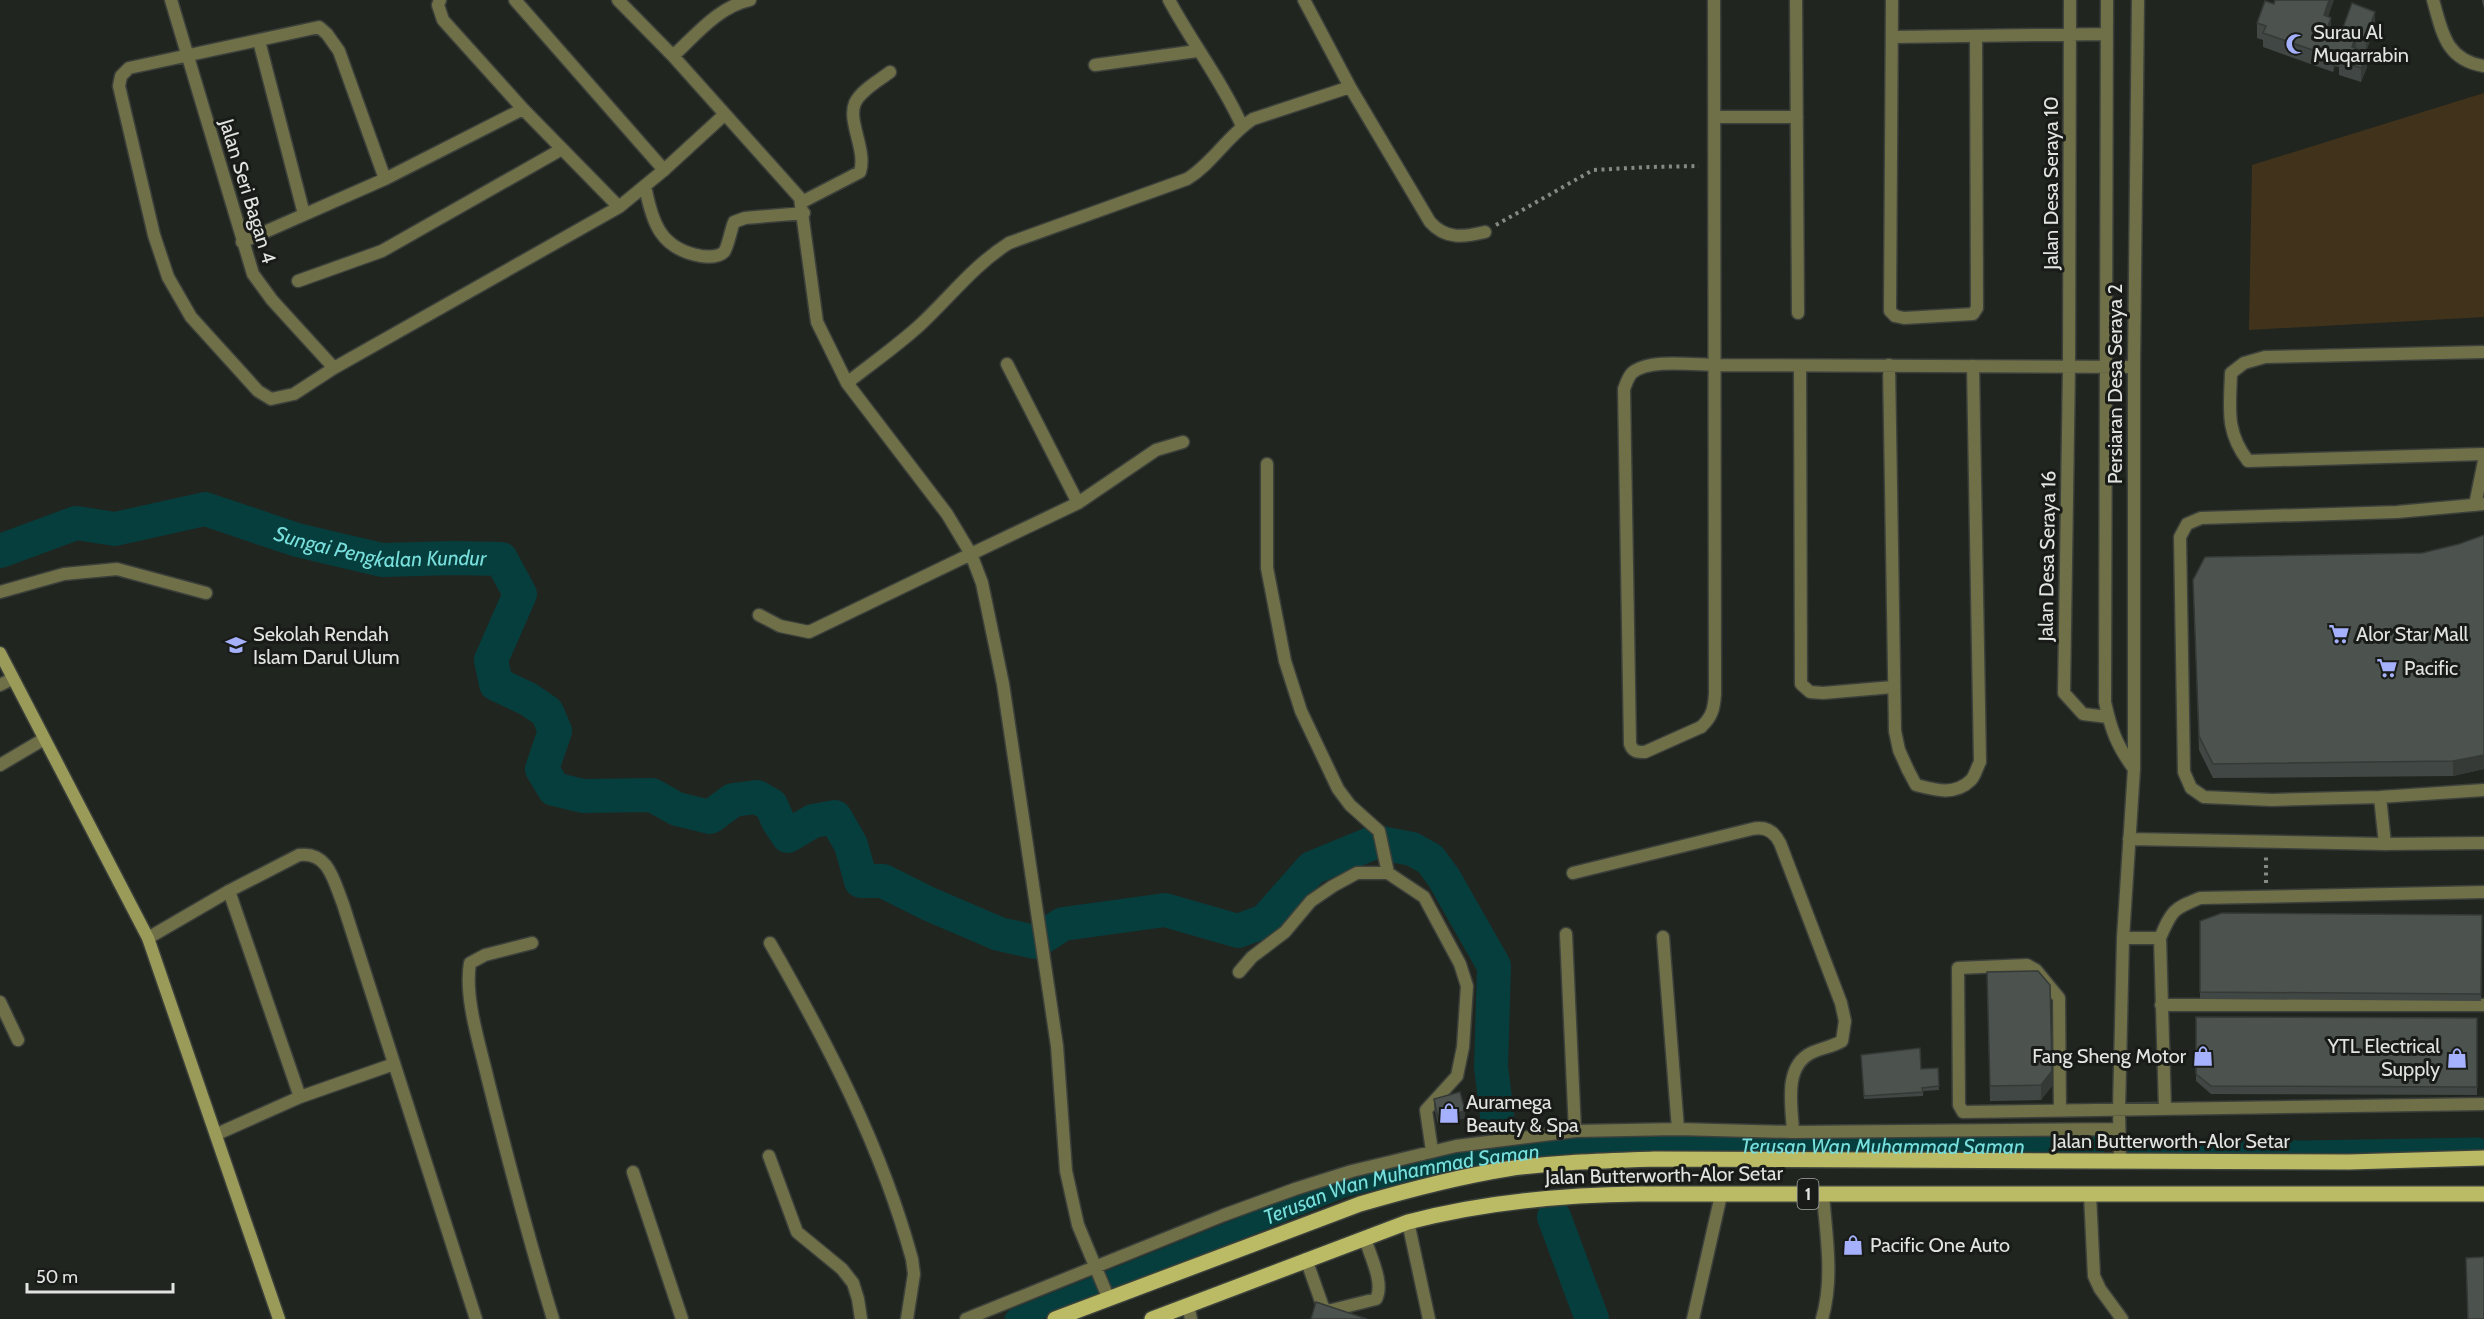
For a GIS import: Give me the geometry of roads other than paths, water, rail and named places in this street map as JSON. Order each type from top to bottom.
[{"type":"main road","name":"Jalan Butterworth-Alor Setar","points":[[1055,1319],[1108,1297],[1360,1204],[1411,1190],[1508,1169],[1572,1162],[1654,1159],[2349,1162],[2484,1158]]},
{"type":"main road","name":"Jalan Butterworth-Alor Setar","points":[[1152,1319],[1189,1312],[1306,1259],[1408,1222],[1515,1200],[1584,1195],[2484,1194]]},
{"type":"street","name":"Jalan Seri Bagan 4","points":[[171,0],[253,274],[266,292],[334,368]]},
{"type":"street","points":[[440,0],[438,5],[443,20],[523,109],[619,207]]},
{"type":"street","points":[[515,0],[664,170]]},
{"type":"street","points":[[618,0],[673,56],[803,207],[817,322],[847,383],[947,514],[971,554],[982,583],[1003,684],[1058,1046],[1066,1171],[1078,1225],[1108,1297]]},
{"type":"street","points":[[673,56],[722,11],[737,3],[750,0]]},
{"type":"street","points":[[1169,0],[1197,51],[1226,93],[1242,126]]},
{"type":"street","points":[[1304,0],[1350,87],[1430,222],[1439,232],[1450,236],[1485,232]]},
{"type":"street","points":[[1714,0],[1716,365],[1714,710],[1710,719],[1701,727],[1645,752],[1636,752],[1632,749],[1630,744],[1624,389],[1630,374],[1654,364],[1716,365],[1800,366],[1889,365],[2134,368]]},
{"type":"street","points":[[1796,0],[1798,313]]},
{"type":"street","points":[[1892,0],[1890,311],[1894,316],[1904,318],[1962,317],[1973,314],[1977,308],[1976,36]]},
{"type":"street","name":"Jalan Desa Seraya 10","points":[[2069,367],[2070,0]]},
{"type":"street","name":"Persiaran Desa Seraya 2","points":[[2107,0],[2105,702],[2118,748],[2134,769]]},
{"type":"street","name":"Persiaran Desa Seraya 2","points":[[2120,1162],[2123,938],[2134,769],[2134,368],[2138,0]]},
{"type":"street","points":[[2436,1],[2445,42],[2461,57],[2484,66]]},
{"type":"street","points":[[385,180],[339,51],[319,27],[129,68],[121,76],[119,86],[154,235],[168,277],[191,317],[258,391],[271,399],[294,394],[334,368],[619,207],[664,170],[723,115]]},
{"type":"street","points":[[1893,37],[2106,34]]},
{"type":"street","points":[[259,41],[304,214]]},
{"type":"street","points":[[1095,65],[1197,51]]},
{"type":"street","points":[[645,186],[650,215],[662,237],[683,251],[704,256],[721,255],[726,250],[734,222],[803,207],[860,172],[862,152],[854,118],[855,103],[861,95],[890,72]]},
{"type":"street","points":[[847,383],[919,326],[990,255],[1028,235],[1187,179],[1212,160],[1242,126],[1268,112],[1350,87]]},
{"type":"street","points":[[242,242],[385,180],[523,109]]},
{"type":"street","points":[[1715,117],[1797,117]]},
{"type":"street","points":[[298,281],[382,251],[562,149]]},
{"type":"street","points":[[2484,352],[2265,357],[2244,363],[2231,373],[2229,424],[2236,446],[2248,461],[2484,454]]},
{"type":"street","points":[[1007,364],[1078,503]]},
{"type":"street","points":[[1889,365],[1895,731],[1899,750],[1916,785],[1950,791],[1971,780],[1980,762],[1973,366]]},
{"type":"street","points":[[1800,366],[1801,684],[1810,692],[1823,693],[1893,687]]},
{"type":"street","name":"Jalan Desa Seraya 16","points":[[2069,367],[2064,693],[2083,714],[2108,717]]},
{"type":"street","points":[[759,615],[780,626],[809,632],[1078,503],[1156,450],[1183,441]]},
{"type":"street","points":[[2484,461],[2480,505],[2397,512],[2201,518],[2187,524],[2180,537],[2184,772],[2191,788],[2204,798],[2272,800],[2380,797],[2484,790]]},
{"type":"street","points":[[1268,464],[1267,568],[1285,661],[1301,711],[1338,789],[1350,805],[1379,831],[1387,870]]},
{"type":"street","points":[[0,592],[64,573],[117,569],[206,593]]},
{"type":"street","points":[[0,653],[148,938],[279,1319]]},
{"type":"street","points":[[0,685],[12,679]]},
{"type":"street","points":[[0,765],[44,739]]},
{"type":"street","points":[[2380,797],[2385,844]]},
{"type":"street","points":[[1573,873],[1752,829],[1766,829],[1774,834],[1780,843],[1831,975],[1845,1021],[1842,1041],[1811,1053],[1801,1060],[1792,1076],[1793,1132]]},
{"type":"street","points":[[2129,839],[2385,844],[2484,843]]},
{"type":"street","points":[[148,938],[299,855],[309,854],[320,857],[327,865],[343,904],[476,1319]]},
{"type":"street","points":[[1239,972],[1252,957],[1285,932],[1311,902],[1332,885],[1357,873],[1387,870],[1424,897],[1460,964],[1467,986],[1463,1047],[1457,1077],[1426,1110],[1432,1152]]},
{"type":"street","points":[[230,891],[300,1097]]},
{"type":"street","points":[[2165,1109],[2160,938],[2169,917],[2177,907],[2200,898],[2484,893]]},
{"type":"street","points":[[1566,934],[1575,1131]]},
{"type":"street","points":[[1663,937],[1678,1129]]},
{"type":"street","points":[[2123,938],[2160,938]]},
{"type":"street","points":[[532,943],[485,954],[470,963],[467,978],[479,1040],[521,1210],[553,1319]]},
{"type":"street","points":[[771,943],[847,1084],[875,1149],[912,1259],[914,1274],[907,1319]]},
{"type":"street","points":[[2060,1110],[2061,1014],[2059,998],[2036,970],[2027,965],[1958,968],[1959,1105],[1963,1112],[2484,1104]]},
{"type":"street","points":[[0,1002],[18,1040]]},
{"type":"street","points":[[2161,1005],[2484,1005]]},
{"type":"street","points":[[217,1134],[300,1097],[394,1064]]},
{"type":"street","points":[[1993,1112],[1993,1131]]},
{"type":"street","points":[[966,1319],[1095,1266],[1295,1189],[1352,1171],[1432,1152],[1518,1137],[1575,1131],[1678,1129],[1793,1132],[2119,1129]]},
{"type":"street","points":[[769,1155],[797,1232],[842,1269],[853,1283],[861,1319]]},
{"type":"street","points":[[633,1172],[682,1319]]},
{"type":"street","points":[[1822,1319],[1828,1299],[1829,1262],[1823,1194]]},
{"type":"street","points":[[1694,1319],[1721,1195]]},
{"type":"street","points":[[2090,1195],[2094,1276],[2100,1289],[2122,1319]]},
{"type":"street","points":[[1408,1222],[1429,1319]]},
{"type":"street","points":[[1306,1259],[1323,1307],[1328,1311],[1376,1299],[1379,1285],[1365,1238]]},
{"type":"waterway","name":"Sungai Pengkalan Kundur","points":[[0,551],[76,523],[115,529],[205,509],[297,540],[382,560],[501,559],[520,594],[491,660],[496,684],[528,699],[547,712],[555,731],[542,769],[554,789],[583,796],[652,795],[677,809],[710,817],[733,800],[757,797],[771,805],[788,836],[813,821],[835,817],[851,845],[861,881],[883,881],[929,904],[999,934],[1035,942],[1063,924],[1165,910],[1238,931],[1265,921],[1312,868],[1375,842],[1412,849],[1430,859],[1444,878],[1494,966],[1491,1067],[1498,1123]]},
{"type":"waterway","name":"Terusan Wan Muhammad Saman","points":[[1015,1319],[1343,1187],[1470,1160],[1584,1146],[2095,1147]]},
{"type":"waterway","name":"Terusan Wan Muhammad Saman","points":[[2124,1147],[2303,1151],[2478,1148]]},
{"type":"waterway","name":"Terusan Wan Muhammad Saman","points":[[2478,1148],[2484,1148]]},
{"type":"waterway","name":"Sungai Pengkalan Kundur","points":[[1554,1217],[1592,1319]]},
{"type":"place","name":"Surau Al Muqarrabin","points":[[2296,44]]},
{"type":"place","name":"Alor Star Mall","points":[[2339,634]]},
{"type":"place","name":"Sekolah Rendah Islam Darul Ulum","points":[[236,645]]},
{"type":"place","name":"Pacific","points":[[2387,668]]},
{"type":"place","name":"Fang Sheng Motor","points":[[2203,1056]]},
{"type":"place","name":"YTL Electrical Supply","points":[[2457,1058]]},
{"type":"place","name":"Auramega Beauty & Spa","points":[[1449,1113]]},
{"type":"place","name":"Pacific One Auto","points":[[1853,1245]]}]
